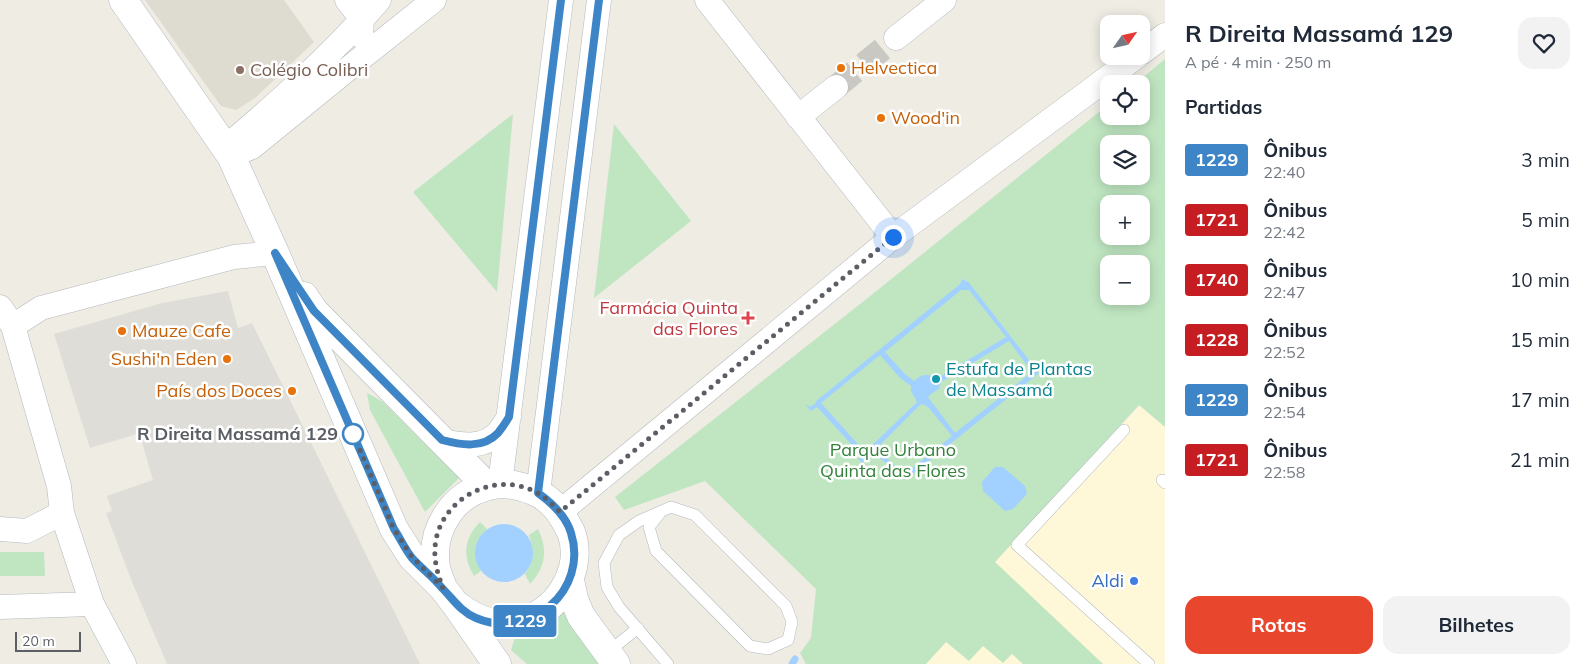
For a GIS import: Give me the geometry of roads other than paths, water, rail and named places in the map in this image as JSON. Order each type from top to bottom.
[{"type":"main road","points":[[123,0],[228,152],[275,253],[394,529],[412,557],[450,597],[475,618],[497,624],[520,623],[541,614],[558,599],[570,580]]},
{"type":"main road","points":[[275,253],[314,311],[442,440],[494,485]]},
{"type":"main road","points":[[497,664],[450,597],[436,568],[434,547],[440,526],[451,508],[468,494],[494,485],[520,486],[538,493],[550,501],[560,512],[571,533],[574,557],[570,580],[574,599],[581,616],[611,658]]},
{"type":"street","points":[[228,152],[283,99],[352,5],[379,0]]},
{"type":"street","points":[[228,152],[252,147],[434,0]]},
{"type":"street","points":[[494,485],[509,417],[561,0]]},
{"type":"street","points":[[538,493],[599,0]]},
{"type":"street","points":[[707,0],[893,237]]},
{"type":"street","points":[[896,38],[944,0]]},
{"type":"street","points":[[352,5],[365,54]]},
{"type":"street","points":[[1150,46],[1165,35]]},
{"type":"street","points":[[560,512],[893,237],[1125,65]]},
{"type":"street","points":[[798,116],[836,87]]},
{"type":"street","points":[[124,664],[92,604],[62,513],[59,486],[7,316],[234,257],[275,253]]},
{"type":"street","points":[[442,440],[463,445],[480,444],[497,434],[509,417]]},
{"type":"street","points":[[0,530],[27,531],[62,513]]},
{"type":"street","points":[[0,607],[92,604]]},
{"type":"lane","points":[[1124,430],[1017,545],[1149,664]]},
{"type":"lane","points":[[660,512],[649,527],[656,552],[750,646],[768,649],[788,640],[792,622],[786,606],[695,515],[671,507],[638,521],[619,535],[604,563],[607,587],[619,607],[668,664]]},
{"type":"lane","points":[[611,658],[638,628]]},
{"type":"water","points":[[962,279],[970,283],[1039,373],[905,480],[873,452],[862,463],[858,459],[862,456],[817,407],[811,411],[805,404],[810,407],[816,403],[960,284]],"holes":[[[961,290],[969,290],[1006,337],[938,378],[925,375],[914,381],[885,352]],[[1009,341],[1032,372],[955,433],[928,397],[939,389],[941,382]],[[880,355],[900,378],[911,386],[911,391],[917,402],[865,452],[821,403]],[[923,404],[929,408],[952,436],[905,474],[876,449]]]},
{"type":"water","points":[[995,467],[1003,467],[1025,486],[1027,494],[1013,509],[1005,511],[983,491],[982,482]]},
{"type":"water","points":[[504,524],[515,526],[528,537],[533,553],[531,564],[520,577],[504,582],[493,580],[480,569],[475,553],[477,542],[488,529]]},
{"type":"waterway","points":[[792,664],[795,659]]},
{"type":"tunnel","points":[[836,87],[896,38]]},
{"type":"place","name":"Helvectica","points":[[841,68]]},
{"type":"place","name":"Colégio Colibri","points":[[240,70]]},
{"type":"place","name":"Wood'in","points":[[881,118]]},
{"type":"place","name":"Farmácia Quinta das Flores","points":[[748,318]]},
{"type":"place","name":"Mauze Cafe","points":[[122,331]]},
{"type":"place","name":"Sushi'n Eden","points":[[227,359]]},
{"type":"place","name":"Estufa de Plantas de Massamá","points":[[936,379]]},
{"type":"place","name":"País dos Doces","points":[[292,391]]},
{"type":"place","name":"R Direita Massamá 129","points":[[353,434]]},
{"type":"place","name":"Aldi","points":[[1134,581]]},
{"type":"park label","name":"Parque Urbano Quinta das Flores","points":[[893,460]]}]
